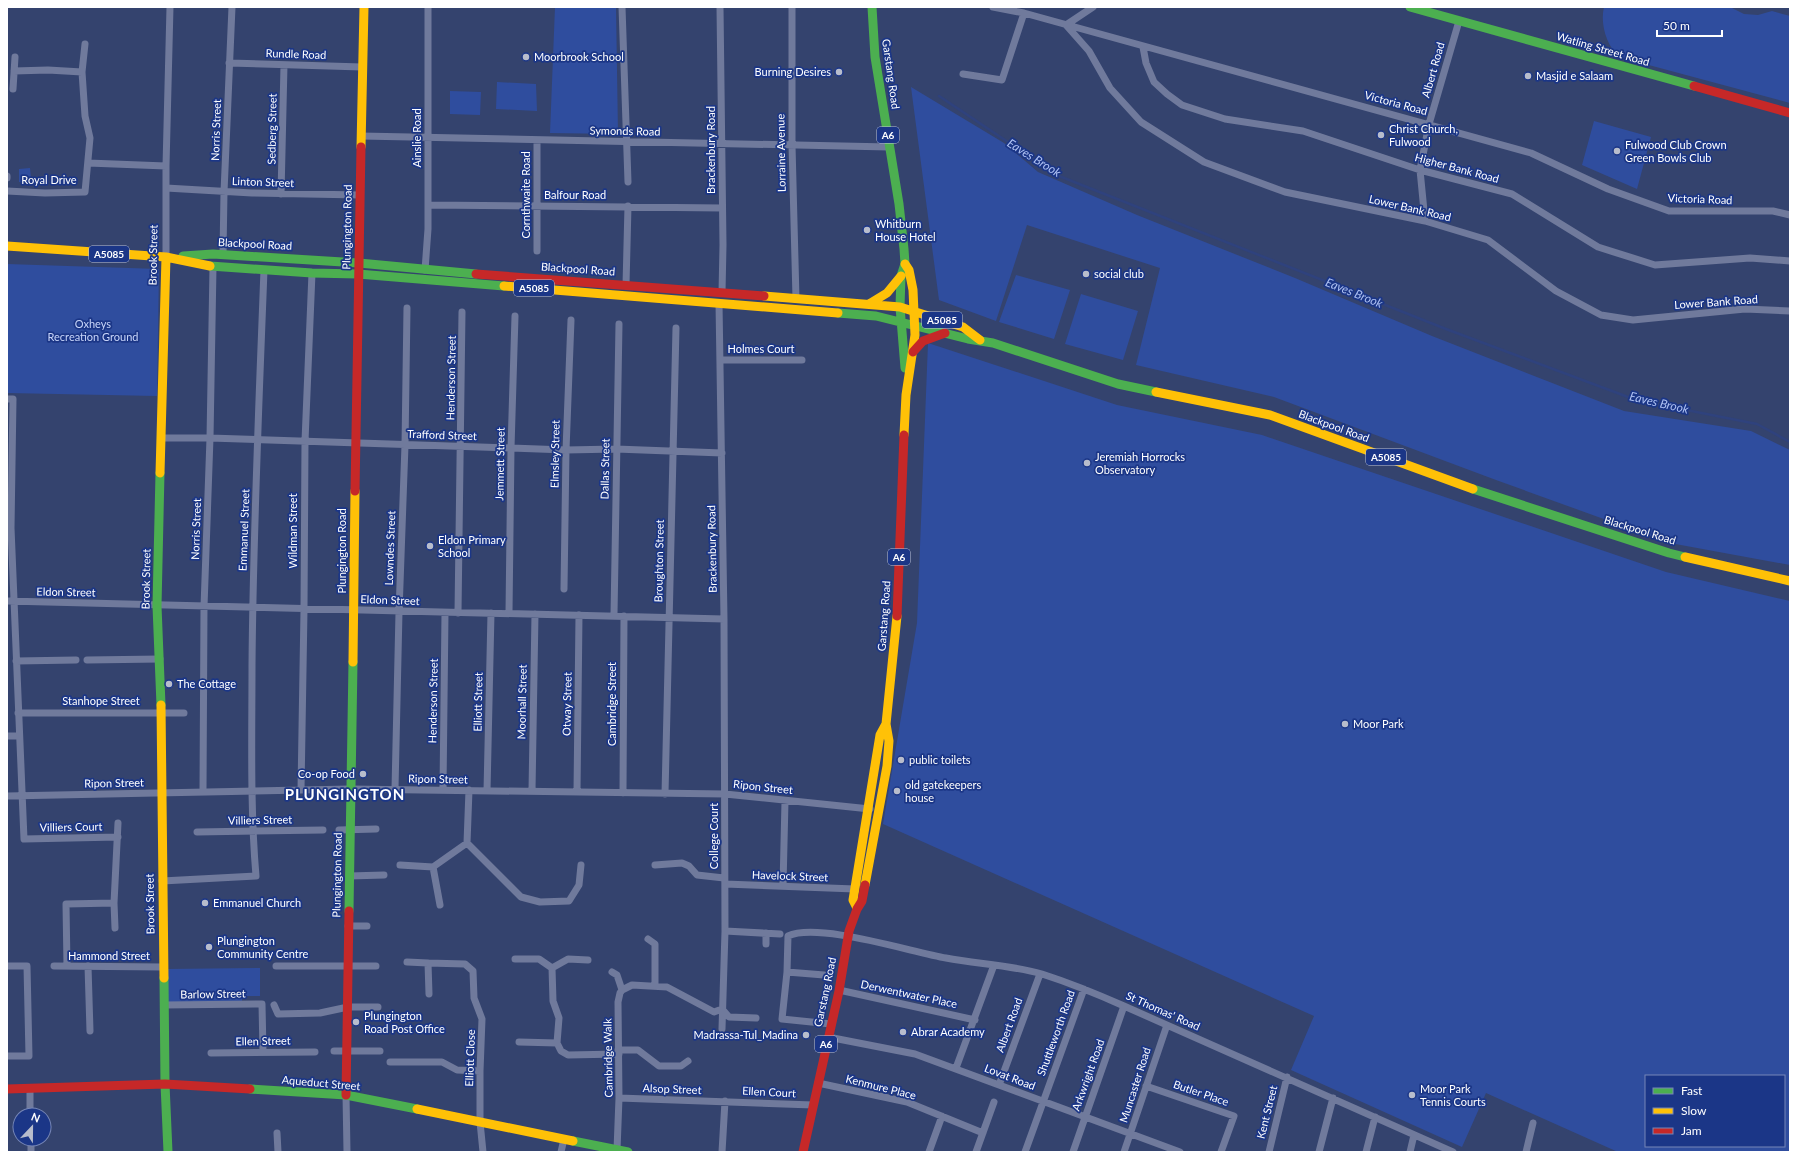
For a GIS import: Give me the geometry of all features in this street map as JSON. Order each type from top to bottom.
[{"type":"main road","name":"Plungington Road","points":[[346,1095],[354,610],[355,442],[364,7]]},
{"type":"main road","name":"Garstang Road","points":[[872,7],[875,57],[899,204],[905,264],[901,276],[900,307],[907,390]]},
{"type":"main road","name":"Watling Street Road","points":[[1410,7],[1790,113]]},
{"type":"main road","name":"Blackpool Road","points":[[7,246],[166,258],[213,266],[312,273],[358,274],[876,316],[901,320],[968,339],[981,340],[1118,384],[1270,415],[1498,498],[1669,553],[1790,581]]},
{"type":"main road","name":"Blackpool Road","points":[[166,258],[224,254],[359,262],[425,270],[900,307],[963,327],[981,340]]},
{"type":"main road","name":"Brook Street","points":[[166,258],[157,606],[160,659],[163,967],[168,1152]]},
{"type":"main road","name":"Garstang Road","points":[[803,1152],[839,990],[849,936],[857,908],[862,901],[880,811],[890,738],[886,724],[897,617],[907,390],[913,352],[915,324],[911,278],[909,270],[905,264]]},
{"type":"main road","name":"A6","points":[[869,304],[889,292],[896,285],[901,276]]},
{"type":"main road","points":[[913,352],[923,341],[945,333]]},
{"type":"main road","name":"Garstang Road","points":[[857,908],[853,900],[880,735],[886,724]]},
{"type":"main road","name":"Aqueduct Street","points":[[7,1089],[165,1084],[346,1095],[628,1152]]},
{"type":"street","name":"Brook Street","points":[[166,258],[166,166],[170,7]]},
{"type":"street","name":"Norris Street","points":[[224,254],[224,192],[232,7]]},
{"type":"street","name":"Ainslie Road","points":[[425,270],[428,229],[428,7]]},
{"type":"street","points":[[622,7],[628,182]]},
{"type":"street","name":"Brackenbury Road","points":[[720,7],[723,245],[722,293]]},
{"type":"street","name":"Lorraine Avenue","points":[[792,7],[792,145],[796,299]]},
{"type":"street","name":"Victoria Road","points":[[993,7],[1024,13],[1531,153],[1608,189],[1669,212],[1773,211],[1790,215]]},
{"type":"street","points":[[1066,25],[1093,7]]},
{"type":"street","points":[[963,74],[1002,80],[1024,13]]},
{"type":"street","name":"Albert Road","points":[[1425,221],[1420,170],[1429,124],[1459,21]]},
{"type":"street","name":"Lower Bank Road","points":[[1066,25],[1089,51],[1110,88],[1141,122],[1204,162],[1285,192],[1425,221],[1488,240],[1556,291],[1601,315],[1633,320],[1745,309],[1790,311]]},
{"type":"street","name":"Royal Drive","points":[[7,191],[45,193],[85,192],[90,138],[85,116],[82,72],[85,44]]},
{"type":"street","name":"Higher Bank Road","points":[[1143,47],[1146,63],[1154,82],[1182,105],[1225,119],[1303,131],[1420,170],[1512,194],[1598,247],[1655,265],[1750,258],[1790,261]]},
{"type":"street","points":[[13,89],[15,57]]},
{"type":"street","name":"Rundle Road","points":[[229,63],[362,67]]},
{"type":"street","name":"Sedberg Street","points":[[281,194],[284,65]]},
{"type":"street","points":[[14,71],[48,70],[82,72]]},
{"type":"street","name":"Symonds Road","points":[[361,136],[889,147]]},
{"type":"street","name":"Cornthwaite Road","points":[[537,140],[537,251]]},
{"type":"street","name":"Royal Drive","points":[[88,163],[166,166]]},
{"type":"street","name":"Linton Street","points":[[166,188],[224,192],[360,195]]},
{"type":"street","name":"Balfour Road","points":[[428,205],[722,208]]},
{"type":"street","points":[[626,285],[628,206]]},
{"type":"street","name":"Norris Street","points":[[203,792],[204,607],[210,438],[213,266]]},
{"type":"street","name":"Emmanuel Street","points":[[251,791],[253,608],[264,270]]},
{"type":"street","name":"Wildman Street","points":[[301,790],[305,441],[312,273]]},
{"type":"street","name":"Brackenbury Road","points":[[719,303],[721,360],[725,794]]},
{"type":"street","name":"Lowndes Street","points":[[395,789],[405,445],[407,311]]},
{"type":"street","name":"Henderson Street","points":[[458,613],[462,314]]},
{"type":"street","name":"Jemmett Street","points":[[509,613],[511,448],[515,316]]},
{"type":"street","name":"Elmsley Street","points":[[564,589],[566,450],[571,323]]},
{"type":"street","name":"Dallas Street","points":[[614,615],[619,324]]},
{"type":"street","name":"Broughton Street","points":[[666,794],[676,328]]},
{"type":"street","name":"Holmes Court","points":[[721,360],[802,360]]},
{"type":"street","points":[[10,399],[10,602],[16,660],[22,796]]},
{"type":"street","name":"Trafford Street","points":[[162,438],[258,439],[566,450],[616,449],[722,453]]},
{"type":"street","name":"Eldon Street","points":[[10,602],[304,610],[614,615],[724,619]]},
{"type":"street","name":"Henderson Street","points":[[443,790],[445,613]]},
{"type":"street","name":"Elliott Street","points":[[487,791],[491,613]]},
{"type":"street","name":"Moorhall Street","points":[[532,791],[535,614]]},
{"type":"street","name":"Otway Street","points":[[577,792],[579,615]]},
{"type":"street","name":"Cambridge Street","points":[[623,793],[624,616]]},
{"type":"street","points":[[88,660],[160,659]]},
{"type":"street","points":[[16,660],[76,660]]},
{"type":"street","name":"Stanhope Street","points":[[18,713],[184,713]]},
{"type":"street","points":[[7,736],[19,736]]},
{"type":"street","name":"Ripon Street","points":[[7,796],[350,789],[725,794],[880,811]]},
{"type":"street","points":[[469,790],[467,843],[521,897],[540,902],[569,901],[579,885],[581,866]]},
{"type":"street","points":[[162,882],[256,876],[252,830],[251,791]]},
{"type":"street","name":"College Court","points":[[722,1029],[725,931],[725,794]]},
{"type":"street","name":"Villiers Court","points":[[22,796],[24,839],[118,837]]},
{"type":"street","points":[[783,886],[785,801]]},
{"type":"street","name":"Villiers Court","points":[[115,928],[114,903],[118,824]]},
{"type":"street","points":[[339,830],[376,829]]},
{"type":"street","name":"Villiers Street","points":[[197,832],[323,830]]},
{"type":"street","points":[[400,865],[433,868],[467,843]]},
{"type":"street","name":"College Court","points":[[655,865],[682,863],[689,866],[697,874],[725,881]]},
{"type":"street","points":[[433,868],[440,905]]},
{"type":"street","points":[[349,876],[384,875]]},
{"type":"street","name":"Havelock Street","points":[[725,881],[855,890]]},
{"type":"street","points":[[67,966],[66,904],[114,903]]},
{"type":"street","points":[[348,926],[367,926]]},
{"type":"street","points":[[725,931],[780,934]]},
{"type":"street","points":[[766,933],[766,944]]},
{"type":"street","name":"St Thomas' Road","points":[[787,972],[788,936],[794,933],[821,933],[849,936],[946,958],[1040,974],[1084,988],[1453,1152]]},
{"type":"street","points":[[648,939],[655,944],[655,986]]},
{"type":"street","points":[[552,968],[568,958],[588,960]]},
{"type":"street","points":[[515,959],[539,959],[552,968]]},
{"type":"street","name":"Elliott Close","points":[[407,962],[465,964],[473,971],[474,998],[482,1019],[480,1122]]},
{"type":"street","points":[[428,963],[428,994]]},
{"type":"street","points":[[956,1068],[975,1020],[994,965]]},
{"type":"street","points":[[7,966],[27,966],[29,1056],[7,1056]]},
{"type":"street","name":"Hammond Street","points":[[54,966],[163,967]]},
{"type":"street","points":[[88,966],[90,1031]]},
{"type":"street","points":[[276,966],[376,966]]},
{"type":"street","points":[[552,968],[553,1001],[559,1018],[557,1043],[561,1051],[568,1055],[638,1050],[659,1066],[681,1066],[688,1061]]},
{"type":"street","points":[[612,972],[617,974],[622,990],[632,985],[667,987],[714,1012],[722,1009],[729,1017],[756,1018]]},
{"type":"street","points":[[824,975],[787,972],[782,1019],[831,1024]]},
{"type":"street","name":"Albert Road","points":[[999,1085],[1040,974]]},
{"type":"street","name":"Shuttleworth Road","points":[[1025,1152],[1084,988]]},
{"type":"street","name":"Cambridge Walk","points":[[617,1150],[619,1098],[618,1002],[622,990]]},
{"type":"street","name":"Derwentwater Place","points":[[839,990],[975,1020]]},
{"type":"street","name":"Barlow Street","points":[[164,1005],[262,1004],[263,1052]]},
{"type":"street","points":[[274,1005],[278,1014],[320,1014],[348,1007],[378,1007]]},
{"type":"street","name":"Arkwright Road","points":[[1073,1152],[1124,1006]]},
{"type":"street","name":"Muncaster Road","points":[[1124,1152],[1167,1025]]},
{"type":"street","name":"Lovat Road","points":[[828,1037],[915,1054],[956,1068],[1130,1135],[1180,1152]]},
{"type":"street","points":[[519,1042],[557,1043]]},
{"type":"street","points":[[334,1052],[380,1051]]},
{"type":"street","name":"Ellen Street","points":[[211,1053],[315,1052]]},
{"type":"street","points":[[390,1062],[442,1062],[457,1070],[480,1071]]},
{"type":"street","name":"Kent Street","points":[[1269,1152],[1287,1077]]},
{"type":"street","name":"Kenmure Place","points":[[818,1083],[907,1102],[983,1133]]},
{"type":"street","name":"Butler Place","points":[[1146,1086],[1234,1116],[1221,1152]]},
{"type":"street","points":[[30,1088],[30,1107]]},
{"type":"street","points":[[346,1095],[347,1152]]},
{"type":"street","name":"Alsop Street","points":[[619,1098],[725,1101]]},
{"type":"street","points":[[1320,1152],[1333,1098]]},
{"type":"street","points":[[722,1152],[725,1101]]},
{"type":"street","name":"Ellen Court","points":[[725,1101],[813,1105]]},
{"type":"street","points":[[976,1152],[994,1102]]},
{"type":"street","points":[[929,1152],[942,1116]]},
{"type":"street","points":[[1366,1152],[1375,1117]]},
{"type":"street","points":[[480,1122],[483,1152]]},
{"type":"street","points":[[1526,1152],[1533,1123]]},
{"type":"street","points":[[277,1133],[278,1152]]},
{"type":"street","points":[[1410,1152],[1414,1135]]},
{"type":"street","points":[[561,1152],[564,1139]]},
{"type":"green space","points":[[555,7],[616,7],[618,134],[550,133]]},
{"type":"green space","points":[[1604,7],[1730,7],[1744,14],[1758,15],[1772,11],[1790,16],[1790,103],[1619,57],[1614,52],[1605,34],[1603,20]]},
{"type":"green space","points":[[497,82],[536,84],[537,111],[496,109]]},
{"type":"green space","points":[[911,87],[1004,143],[1038,172],[1137,215],[1295,278],[1432,336],[1624,411],[1751,431],[1790,450],[1790,565],[1670,543],[1274,397],[1136,365],[1160,268],[1027,225],[996,321],[939,300]]},
{"type":"green space","points":[[450,91],[481,92],[480,115],[450,114]]},
{"type":"green space","name":"Fulwood Club Crown Green Bowls Club","points":[[1594,121],[1651,137],[1637,189],[1582,165]]},
{"type":"green space","points":[[30,168],[31,178],[24,182],[19,182],[19,169]]},
{"type":"green space","name":"Oxheys Recreation Ground","points":[[7,264],[159,269],[157,396],[7,393]]},
{"type":"green space","points":[[1016,275],[1070,290],[1054,339],[999,322]]},
{"type":"green space","points":[[1081,294],[1138,311],[1123,360],[1065,344]]},
{"type":"green space","name":"Moor Park","points":[[928,343],[1117,405],[1262,435],[1666,572],[1790,601],[1790,1152],[1618,1152],[1486,1093],[1462,1147],[1291,1070],[1314,1016],[883,824],[917,623]]},
{"type":"green space","points":[[260,968],[260,996],[242,996],[242,1003],[165,1003],[165,969]]},
{"type":"waterway","name":"Eaves Brook","points":[[939,96],[1059,176],[1446,329],[1636,400],[1757,424],[1790,442]]},
{"type":"traffic: fast","points":[[872,7],[875,57],[899,204],[904,249],[905,264],[901,276],[900,307],[905,368]]},
{"type":"traffic: fast","points":[[1410,7],[1694,86]]},
{"type":"traffic: fast","points":[[183,256],[213,254],[359,263],[476,274]]},
{"type":"traffic: fast","points":[[210,266],[312,273],[358,274],[504,286]]},
{"type":"traffic: fast","points":[[838,313],[876,316],[968,339],[993,343],[1118,384],[1156,392]]},
{"type":"traffic: fast","points":[[160,473],[157,606],[161,705]]},
{"type":"traffic: fast","points":[[1473,489],[1685,557]]},
{"type":"traffic: fast","points":[[349,911],[353,662]]},
{"type":"traffic: fast","points":[[164,978],[165,1084],[168,1152]]},
{"type":"traffic: fast","points":[[250,1089],[346,1095],[417,1109]]},
{"type":"traffic: fast","points":[[573,1141],[628,1152]]},
{"type":"traffic: slow","points":[[361,147],[364,7]]},
{"type":"traffic: slow","points":[[7,246],[166,257],[210,266]]},
{"type":"traffic: slow","points":[[160,473],[166,257]]},
{"type":"traffic: slow","points":[[904,435],[906,395],[915,335],[913,290],[909,270],[905,264]]},
{"type":"traffic: slow","points":[[869,304],[887,293],[901,276]]},
{"type":"traffic: slow","points":[[504,286],[838,313]]},
{"type":"traffic: slow","points":[[764,296],[900,307],[963,327],[980,340]]},
{"type":"traffic: slow","points":[[1156,392],[1270,415],[1473,489]]},
{"type":"traffic: slow","points":[[353,662],[355,491]]},
{"type":"traffic: slow","points":[[1685,557],[1790,581]]},
{"type":"traffic: slow","points":[[865,885],[887,766],[889,741],[886,724],[897,616]]},
{"type":"traffic: slow","points":[[161,705],[164,978]]},
{"type":"traffic: slow","points":[[857,908],[853,900],[880,735],[886,724]]},
{"type":"traffic: slow","points":[[417,1109],[573,1141]]},
{"type":"traffic: jam","points":[[1694,86],[1790,113]]},
{"type":"traffic: jam","points":[[355,491],[361,147]]},
{"type":"traffic: jam","points":[[476,274],[764,296]]},
{"type":"traffic: jam","points":[[913,352],[923,341],[945,333]]},
{"type":"traffic: jam","points":[[897,616],[904,435]]},
{"type":"traffic: jam","points":[[803,1152],[839,991],[849,931],[857,909],[862,901],[865,885]]},
{"type":"traffic: jam","points":[[346,1095],[349,911]]},
{"type":"traffic: jam","points":[[7,1089],[165,1084],[250,1089]]},
{"type":"place","name":"Moorbrook School","points":[[526,57]]},
{"type":"place","name":"Burning Desires","points":[[839,72]]},
{"type":"place","name":"Masjid e Salaam","points":[[1528,76]]},
{"type":"place","name":"Christ Church, Fulwood","points":[[1381,135]]},
{"type":"place","name":"Fulwood Club Crown Green Bowls Club","points":[[1617,151]]},
{"type":"place","name":"Whitburn House Hotel","points":[[867,230]]},
{"type":"place","name":"social club","points":[[1086,274]]},
{"type":"place","name":"Jeremiah Horrocks Observatory","points":[[1087,463]]},
{"type":"place","name":"Eldon Primary School","points":[[430,546]]},
{"type":"place","name":"The Cottage","points":[[169,684]]},
{"type":"place","name":"Moor Park","points":[[1345,724]]},
{"type":"place","name":"public toilets","points":[[901,760]]},
{"type":"place","name":"Co-op Food","points":[[363,774]]},
{"type":"place","name":"old gatekeepers house","points":[[897,791]]},
{"type":"place","name":"Emmanuel Church","points":[[205,903]]},
{"type":"place","name":"Plungington Community Centre","points":[[209,947]]},
{"type":"place","name":"Plungington Road Post Office","points":[[356,1022]]},
{"type":"place","name":"Abrar Academy","points":[[903,1032]]},
{"type":"place","name":"Madrassa-Tul_Madina","points":[[806,1035]]},
{"type":"place","name":"Moor Park Tennis Courts","points":[[1412,1095]]},
{"type":"district","name":"PLUNGINGTON","points":[[345,795]]}]
